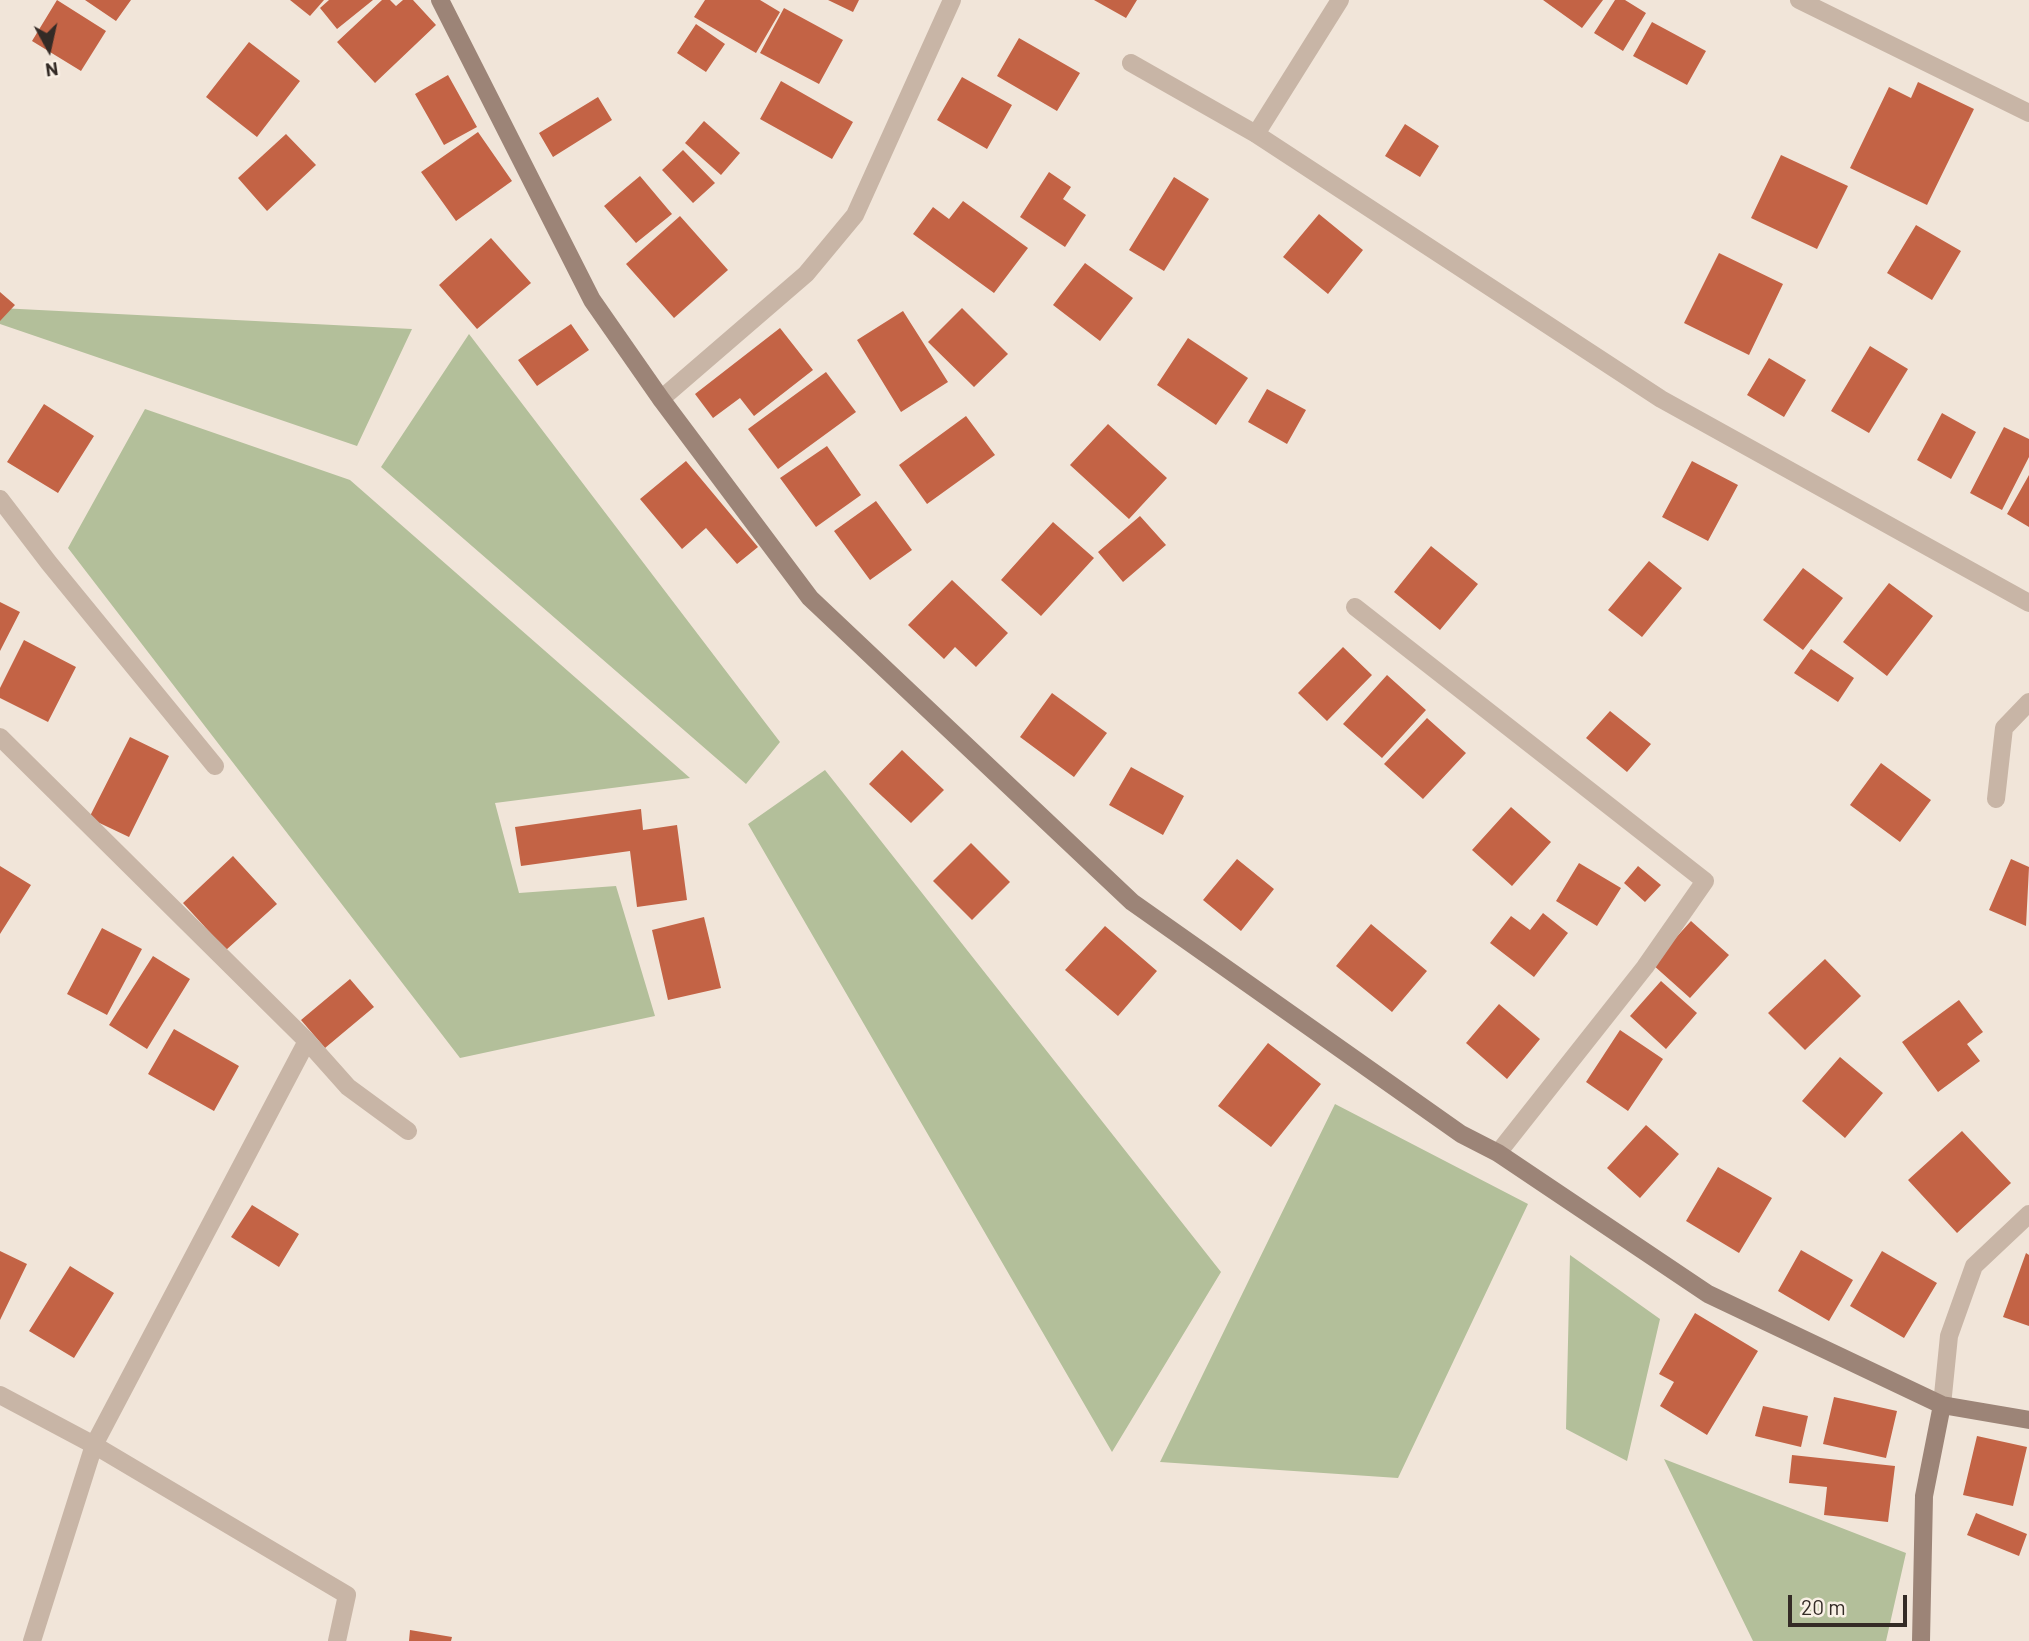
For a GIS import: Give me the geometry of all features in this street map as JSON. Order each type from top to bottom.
[{"type":"street","points":[[440,0],[592,300],[661,399],[810,598],[1132,902],[1461,1134],[1498,1153],[1707,1294],[1942,1405],[2029,1420]]},
{"type":"street","points":[[661,399],[806,274],[855,215],[952,0]]},
{"type":"street","points":[[1256,134],[1340,0]]},
{"type":"street","points":[[1799,0],[2029,113]]},
{"type":"street","points":[[1131,63],[1256,134],[1661,399],[2029,603]]},
{"type":"street","points":[[0,499],[48,563],[215,765]]},
{"type":"street","points":[[1355,607],[1705,881],[1644,967],[1498,1153]]},
{"type":"street","points":[[1996,799],[2004,728],[2029,702]]},
{"type":"street","points":[[0,737],[307,1041],[348,1087],[408,1131]]},
{"type":"street","points":[[32,1641],[94,1445],[307,1041]]},
{"type":"street","points":[[1921,1641],[1924,1496],[1942,1405],[1949,1336],[1974,1266],[2029,1214]]},
{"type":"street","points":[[0,1395],[94,1445],[347,1595],[338,1641]]},
{"type":"green space","points":[[0,308],[412,329],[357,446],[0,324]]},
{"type":"green space","points":[[469,334],[780,742],[746,784],[381,467]]},
{"type":"green space","points":[[145,409],[350,480],[690,778],[495,803],[519,893],[616,886],[655,1016],[460,1058],[68,548]]},
{"type":"green space","points":[[825,770],[1221,1272],[1112,1452],[748,824]]},
{"type":"green space","points":[[1335,1104],[1528,1204],[1398,1478],[1160,1462]]},
{"type":"green space","points":[[1570,1255],[1660,1319],[1627,1461],[1566,1429]]},
{"type":"green space","points":[[1664,1459],[1906,1553],[1886,1641],[1753,1641]]},
{"type":"building","points":[[57,0],[106,31],[81,71],[32,41]]},
{"type":"building","points":[[85,0],[131,0],[116,21]]},
{"type":"building","points":[[290,0],[324,0],[310,16]]},
{"type":"building","points":[[329,0],[373,0],[337,29],[320,8]]},
{"type":"building","points":[[382,0],[390,0],[396,6],[403,0],[413,0],[436,25],[375,83],[337,42]]},
{"type":"building","points":[[705,0],[760,0],[780,12],[756,53],[694,17]]},
{"type":"building","points":[[828,0],[859,0],[853,12]]},
{"type":"building","points":[[1094,0],[1137,0],[1126,18]]},
{"type":"building","points":[[1543,0],[1603,0],[1582,28]]},
{"type":"building","points":[[1615,0],[1625,0],[1646,13],[1623,51],[1594,33]]},
{"type":"building","points":[[784,8],[843,40],[819,84],[760,53]]},
{"type":"building","points":[[1652,22],[1706,51],[1687,85],[1633,56]]},
{"type":"building","points":[[696,24],[725,44],[706,72],[677,53]]},
{"type":"building","points":[[1019,38],[1080,73],[1057,111],[997,76]]},
{"type":"building","points":[[249,42],[300,81],[257,137],[206,97]]},
{"type":"building","points":[[448,75],[477,127],[444,145],[415,94]]},
{"type":"building","points":[[962,77],[1012,105],[987,149],[937,120]]},
{"type":"building","points":[[781,81],[853,122],[832,159],[760,119]]},
{"type":"building","points":[[1918,82],[1974,109],[1927,205],[1850,168],[1889,87],[1911,98]]},
{"type":"building","points":[[598,97],[612,120],[553,157],[539,133]]},
{"type":"building","points":[[704,121],[740,153],[721,175],[685,143]]},
{"type":"building","points":[[1405,124],[1439,146],[1420,177],[1385,156]]},
{"type":"building","points":[[478,132],[512,181],[456,221],[421,172]]},
{"type":"building","points":[[286,134],[316,165],[267,211],[238,178]]},
{"type":"building","points":[[683,150],[715,183],[693,203],[662,170]]},
{"type":"building","points":[[1781,155],[1848,186],[1817,249],[1751,218]]},
{"type":"building","points":[[1049,172],[1071,187],[1063,199],[1086,215],[1065,247],[1020,217]]},
{"type":"building","points":[[640,176],[672,214],[636,243],[604,206]]},
{"type":"building","points":[[1174,177],[1209,199],[1164,271],[1129,250]]},
{"type":"building","points":[[963,201],[1028,248],[994,293],[913,234],[933,207],[949,219]]},
{"type":"building","points":[[1319,214],[1363,250],[1328,294],[1283,257]]},
{"type":"building","points":[[680,216],[728,270],[674,318],[626,264]]},
{"type":"building","points":[[1916,225],[1961,251],[1932,300],[1887,273]]},
{"type":"building","points":[[491,238],[531,283],[477,329],[439,285]]},
{"type":"building","points":[[1719,253],[1783,284],[1749,355],[1684,323]]},
{"type":"building","points":[[1085,263],[1133,298],[1100,341],[1053,305]]},
{"type":"building","points":[[0,292],[15,305],[0,321]]},
{"type":"building","points":[[962,308],[1008,354],[974,387],[928,342]]},
{"type":"building","points":[[903,311],[948,382],[901,412],[857,340]]},
{"type":"building","points":[[571,324],[589,350],[537,386],[518,360]]},
{"type":"building","points":[[780,328],[813,370],[754,416],[740,398],[713,418],[695,394]]},
{"type":"building","points":[[1188,338],[1248,378],[1216,425],[1157,385]]},
{"type":"building","points":[[1870,346],[1908,369],[1869,433],[1831,411]]},
{"type":"building","points":[[1769,358],[1806,380],[1784,417],[1747,395]]},
{"type":"building","points":[[826,372],[856,412],[778,469],[748,429]]},
{"type":"building","points":[[1267,389],[1306,410],[1287,444],[1248,422]]},
{"type":"building","points":[[44,404],[94,436],[58,493],[7,462]]},
{"type":"building","points":[[1942,413],[1976,432],[1951,479],[1917,460]]},
{"type":"building","points":[[966,416],[995,455],[927,504],[899,465]]},
{"type":"building","points":[[1108,424],[1167,478],[1129,519],[1070,465]]},
{"type":"building","points":[[2004,427],[2029,439],[2029,457],[2002,510],[1970,493]]},
{"type":"building","points":[[827,446],[861,495],[816,527],[780,478]]},
{"type":"building","points":[[686,461],[758,547],[737,564],[706,528],[682,549],[640,499]]},
{"type":"building","points":[[1692,461],[1738,485],[1708,541],[1662,517]]},
{"type":"building","points":[[2029,475],[2029,527],[2007,514]]},
{"type":"building","points":[[876,501],[912,550],[870,580],[834,531]]},
{"type":"building","points":[[1140,516],[1166,545],[1123,582],[1098,552]]},
{"type":"building","points":[[1053,522],[1094,558],[1041,616],[1001,580]]},
{"type":"building","points":[[1431,546],[1478,584],[1440,630],[1394,592]]},
{"type":"building","points":[[1649,561],[1682,588],[1642,637],[1608,610]]},
{"type":"building","points":[[1803,568],[1843,598],[1803,650],[1763,620]]},
{"type":"building","points":[[952,580],[1008,633],[976,667],[955,647],[944,659],[908,625]]},
{"type":"building","points":[[1889,583],[1933,616],[1887,676],[1843,642]]},
{"type":"building","points":[[0,602],[20,612],[0,651]]},
{"type":"building","points":[[24,640],[76,667],[48,722],[0,698],[0,688]]},
{"type":"building","points":[[1343,647],[1372,675],[1327,721],[1298,693]]},
{"type":"building","points":[[1811,649],[1854,678],[1838,702],[1794,673]]},
{"type":"building","points":[[1387,675],[1426,710],[1382,758],[1343,724]]},
{"type":"building","points":[[1052,693],[1107,733],[1074,777],[1020,737]]},
{"type":"building","points":[[1610,711],[1651,744],[1627,772],[1586,738]]},
{"type":"building","points":[[1427,718],[1466,753],[1423,799],[1384,764]]},
{"type":"building","points":[[130,737],[169,756],[129,837],[89,818]]},
{"type":"building","points":[[902,750],[944,790],[911,823],[869,784]]},
{"type":"building","points":[[1881,763],[1931,800],[1900,842],[1850,805]]},
{"type":"building","points":[[1131,767],[1184,796],[1163,835],[1109,805]]},
{"type":"building","points":[[1511,807],[1551,842],[1512,886],[1472,850]]},
{"type":"building","points":[[641,809],[643,830],[677,825],[687,900],[637,907],[630,851],[521,866],[515,827]]},
{"type":"building","points":[[971,843],[1010,882],[972,920],[933,881]]},
{"type":"building","points":[[233,856],[277,904],[226,950],[183,903]]},
{"type":"building","points":[[1237,859],[1274,889],[1241,931],[1203,900]]},
{"type":"building","points":[[2011,859],[2029,867],[2026,926],[1989,910]]},
{"type":"building","points":[[1579,863],[1621,888],[1597,926],[1556,901]]},
{"type":"building","points":[[0,866],[31,885],[0,934]]},
{"type":"building","points":[[1638,866],[1661,885],[1645,902],[1624,883]]},
{"type":"building","points":[[1543,913],[1568,933],[1534,977],[1490,943],[1511,916],[1530,930]]},
{"type":"building","points":[[704,917],[721,988],[668,1000],[652,930]]},
{"type":"building","points":[[1691,921],[1729,955],[1690,998],[1652,964]]},
{"type":"building","points":[[1371,924],[1427,971],[1392,1012],[1336,966]]},
{"type":"building","points":[[1105,926],[1157,971],[1118,1016],[1065,970]]},
{"type":"building","points":[[102,928],[142,949],[107,1015],[67,994]]},
{"type":"building","points":[[153,956],[190,979],[147,1049],[109,1025]]},
{"type":"building","points":[[1825,959],[1861,996],[1805,1050],[1768,1013]]},
{"type":"building","points":[[350,979],[374,1007],[325,1048],[301,1020]]},
{"type":"building","points":[[1661,981],[1697,1013],[1666,1049],[1630,1016]]},
{"type":"building","points":[[1959,1000],[1983,1032],[1967,1044],[1980,1061],[1938,1092],[1902,1042]]},
{"type":"building","points":[[1499,1004],[1540,1039],[1507,1079],[1466,1043]]},
{"type":"building","points":[[174,1029],[239,1066],[214,1111],[148,1074]]},
{"type":"building","points":[[1620,1030],[1663,1059],[1628,1111],[1586,1082]]},
{"type":"building","points":[[1268,1043],[1321,1084],[1271,1147],[1218,1106]]},
{"type":"building","points":[[1840,1057],[1883,1093],[1845,1138],[1802,1101]]},
{"type":"building","points":[[1646,1125],[1679,1154],[1640,1198],[1607,1168]]},
{"type":"building","points":[[1962,1131],[2011,1183],[1957,1233],[1908,1180]]},
{"type":"building","points":[[1718,1167],[1772,1198],[1739,1253],[1686,1221]]},
{"type":"building","points":[[252,1205],[299,1234],[279,1267],[231,1237]]},
{"type":"building","points":[[1801,1250],[1853,1280],[1829,1321],[1778,1291]]},
{"type":"building","points":[[0,1251],[27,1264],[0,1320]]},
{"type":"building","points":[[1882,1251],[1937,1283],[1904,1338],[1850,1306]]},
{"type":"building","points":[[2026,1253],[2029,1255],[2029,1326],[2003,1317]]},
{"type":"building","points":[[70,1266],[114,1293],[74,1358],[29,1331]]},
{"type":"building","points":[[1695,1313],[1758,1351],[1707,1435],[1660,1406],[1674,1382],[1659,1374]]},
{"type":"building","points":[[1834,1397],[1897,1411],[1886,1458],[1823,1444]]},
{"type":"building","points":[[1763,1406],[1808,1416],[1801,1447],[1755,1436]]},
{"type":"building","points":[[1977,1436],[2027,1447],[2013,1506],[1963,1495]]},
{"type":"building","points":[[1792,1455],[1895,1466],[1888,1522],[1824,1515],[1827,1487],[1789,1483]]},
{"type":"building","points":[[1976,1513],[2027,1534],[2019,1556],[1967,1535]]},
{"type":"building","points":[[410,1630],[452,1637],[451,1641],[409,1641]]}]
